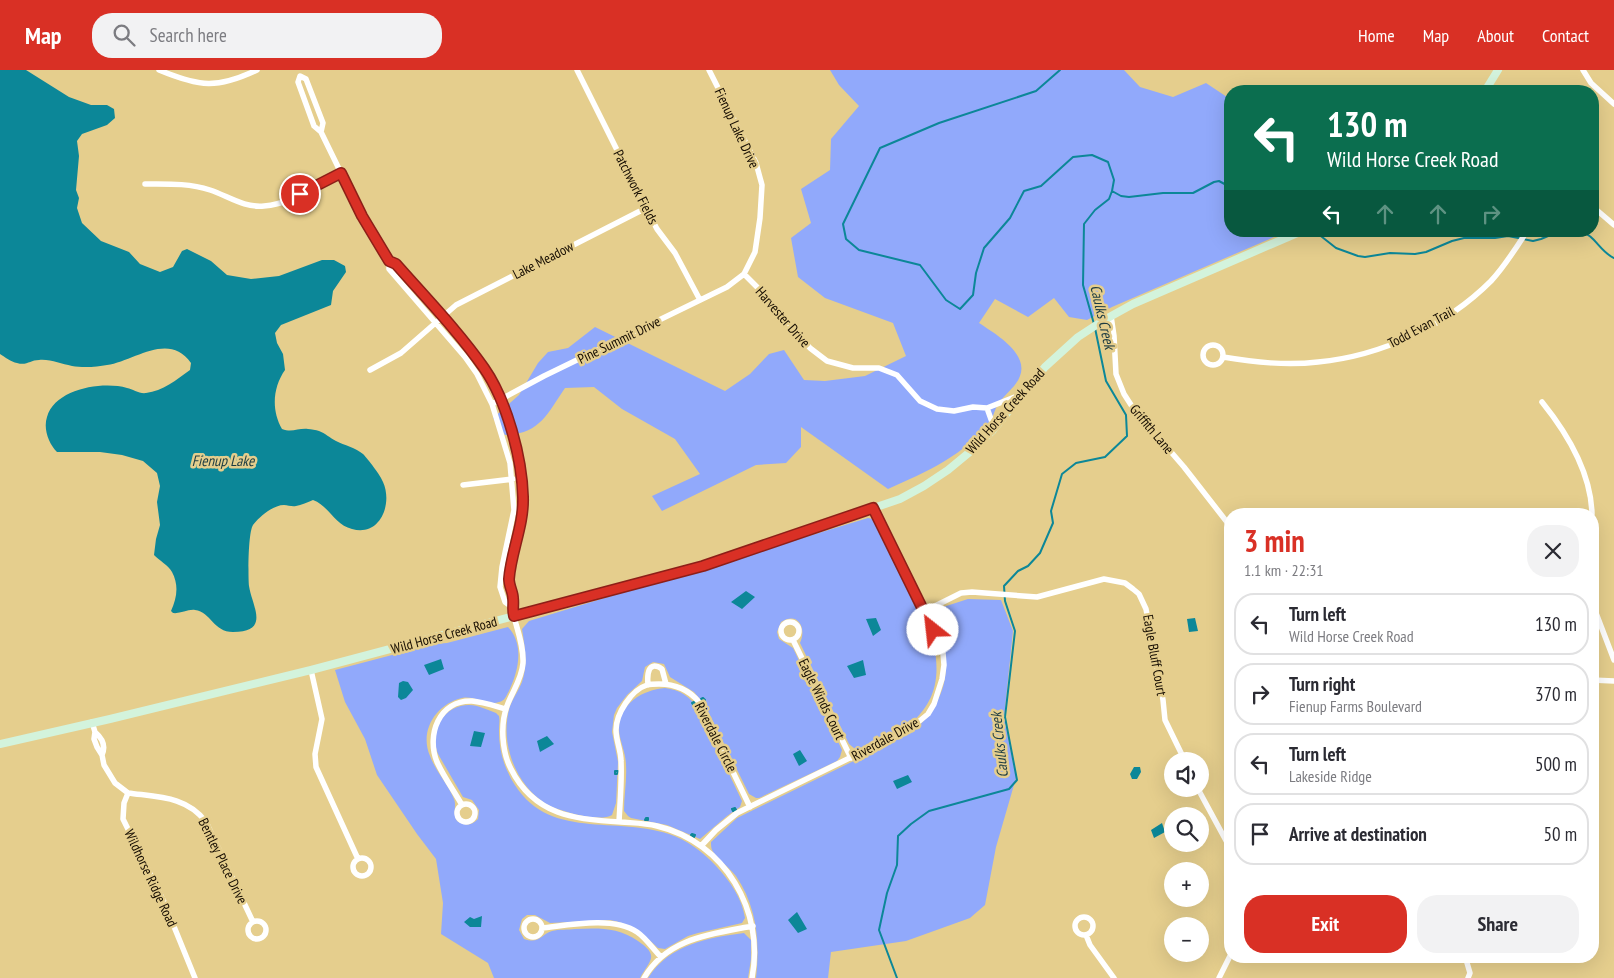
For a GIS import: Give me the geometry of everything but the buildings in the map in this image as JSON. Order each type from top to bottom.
[{"type":"main road","points":[[1488,85],[1498,70]]},
{"type":"main road","name":"Wild Horse Creek Road","points":[[0,744],[311,670],[703,566],[900,498],[948,470],[971,451],[993,430],[1044,367],[1078,337],[1133,304],[1288,237]]},
{"type":"street","points":[[160,70],[187,81],[215,84],[239,78],[257,70]]},
{"type":"street","name":"Patchwork Fields","points":[[577,70],[657,229],[675,253],[700,300]]},
{"type":"street","name":"Fienup Lake Drive","points":[[709,70],[756,163],[762,185],[755,252],[744,274]]},
{"type":"street","points":[[1583,70],[1593,85]]},
{"type":"street","points":[[299,73],[306,79],[323,123],[321,132]]},
{"type":"street","points":[[299,73],[298,82],[314,126],[321,132],[362,216],[389,261],[389,269],[465,357],[477,374],[492,404],[506,445],[512,480],[514,510],[502,567],[500,587],[505,602],[512,607]]},
{"type":"street","points":[[1599,90],[1614,104]]},
{"type":"street","points":[[145,184],[183,184],[210,190],[242,204],[263,207],[279,203],[341,173]]},
{"type":"street","name":"Lake Meadow","points":[[370,370],[401,353],[456,305],[646,208]]},
{"type":"street","points":[[1599,212],[1614,225]]},
{"type":"street","name":"Todd Evan Trail","points":[[1223,357],[1269,364],[1318,362],[1364,353],[1396,343],[1445,317],[1477,294],[1492,280],[1522,237]]},
{"type":"street","points":[[389,261],[396,264],[443,316],[484,369],[501,399],[519,457],[523,499],[509,582],[523,660],[520,674],[506,709],[503,733],[506,757],[514,774],[525,790],[557,813],[573,818],[657,826],[682,835],[701,846],[720,863],[742,895],[753,926],[755,944],[752,978]]},
{"type":"street","name":"Pine Summit Drive","points":[[492,404],[726,287],[744,274]]},
{"type":"street","name":"Harvester Drive","points":[[744,274],[810,348],[827,360],[853,368],[879,368],[897,375],[920,401],[937,409],[954,411],[973,407],[987,408],[1021,395]]},
{"type":"street","name":"Griffith Lane","points":[[1107,318],[1114,336],[1116,374],[1132,408],[1184,467],[1224,518]]},
{"type":"street","points":[[1542,402],[1555,419],[1579,461],[1587,483],[1591,508]]},
{"type":"street","points":[[987,408],[993,430]]},
{"type":"street","points":[[463,485],[521,478]]},
{"type":"street","name":"Riverdale Drive","points":[[701,846],[733,816],[911,728],[928,714],[934,704],[942,679],[944,665],[940,643],[922,612],[873,508]]},
{"type":"street","name":"Eagle Bluff Court","points":[[922,612],[961,593],[972,592],[1037,597],[1104,579],[1125,583],[1139,594],[1150,619],[1165,720],[1181,752]]},
{"type":"street","points":[[1599,624],[1614,660]]},
{"type":"street","name":"Eagle Winds Court","points":[[794,640],[851,758]]},
{"type":"street","points":[[619,822],[622,759],[616,724],[626,702],[639,690],[648,685],[648,671],[650,668],[656,666],[662,668],[666,684]]},
{"type":"street","points":[[311,670],[322,719],[315,754],[316,767],[358,859]]},
{"type":"street","points":[[1599,680],[1614,681]]},
{"type":"street","name":"Riverdale Circle","points":[[648,685],[666,684],[685,690],[699,702],[750,807]]},
{"type":"street","points":[[462,805],[438,762],[433,741],[435,726],[443,712],[457,703],[472,701],[506,709]]},
{"type":"street","points":[[92,722],[95,732],[101,737],[104,749],[102,755],[104,764],[112,779],[128,793]]},
{"type":"street","name":"Bentley Place Drive","points":[[128,793],[175,801],[190,806],[198,812],[206,822],[253,922]]},
{"type":"street","name":"Wildhorse Ridge Road","points":[[128,793],[124,803],[123,819],[164,902],[195,978]]},
{"type":"street","points":[[1202,797],[1224,837]]},
{"type":"street","points":[[542,928],[604,923],[622,926],[638,933],[661,957]]},
{"type":"street","points":[[644,978],[654,963],[675,946],[700,936],[753,926]]},
{"type":"street","points":[[1086,935],[1090,945],[1114,978]]},
{"type":"street","points":[[1219,978],[1226,963]]},
{"type":"street","points":[[1467,963],[1470,973],[1468,978]]},
{"type":"shaded area","points":[[830,70],[1124,70],[1140,87],[1173,97],[1206,83],[1224,95],[1224,237],[1274,237],[1112,307],[1087,320],[1069,317],[1054,298],[1028,317],[995,299],[979,323],[1009,345],[1020,359],[1021,368],[1018,380],[1002,399],[991,420],[970,443],[931,469],[888,489],[801,427],[801,447],[786,463],[756,465],[662,511],[652,496],[700,474],[675,439],[622,409],[594,387],[565,388],[547,414],[535,427],[517,434],[505,435],[493,418],[519,395],[538,363],[548,352],[568,348],[595,327],[725,391],[750,374],[769,354],[784,350],[804,380],[825,381],[865,376],[906,356],[893,323],[825,298],[798,277],[791,238],[811,223],[801,189],[830,170],[831,139],[859,106],[839,85]]},
{"type":"shaded area","points":[[868,518],[873,519],[875,522],[934,646],[936,681],[933,692],[923,711],[905,728],[860,749],[855,749],[849,744],[800,643],[802,627],[796,620],[787,619],[781,622],[777,632],[779,639],[793,648],[842,750],[837,761],[756,798],[749,794],[705,705],[694,692],[670,677],[664,664],[653,662],[645,667],[642,681],[627,695],[614,715],[612,732],[618,762],[616,803],[612,815],[608,817],[588,817],[557,809],[535,796],[526,785],[518,774],[508,748],[507,720],[510,706],[524,675],[525,656],[522,629],[529,621]]},
{"type":"shaded area","points":[[968,599],[1001,600],[1013,631],[1004,718],[1016,778],[996,847],[985,905],[970,918],[906,941],[831,952],[828,978],[756,978],[758,951],[753,912],[749,900],[736,876],[714,853],[711,842],[737,818],[913,732],[937,702],[945,680],[945,655],[932,616],[940,608]]},
{"type":"shaded area","points":[[508,627],[517,642],[518,659],[515,676],[503,701],[490,703],[467,697],[453,701],[438,712],[428,728],[427,747],[435,767],[454,799],[457,821],[463,824],[473,823],[478,819],[479,810],[472,800],[463,797],[438,754],[435,737],[440,721],[445,715],[460,706],[472,705],[496,713],[499,716],[500,745],[506,768],[520,792],[537,808],[556,817],[577,822],[646,829],[669,834],[682,840],[706,856],[731,884],[738,897],[745,918],[742,923],[688,936],[665,949],[658,948],[642,934],[630,927],[610,920],[550,923],[535,915],[527,915],[522,919],[519,930],[524,939],[529,940],[537,940],[555,930],[608,929],[630,936],[645,946],[651,955],[650,962],[640,978],[494,978],[488,963],[441,934],[443,903],[436,859],[377,775],[365,739],[345,702],[335,670]]},
{"type":"shaded area","points":[[665,688],[684,694],[695,704],[742,801],[740,807],[700,839],[667,825],[631,818],[624,811],[626,765],[619,731],[620,721],[627,706],[633,700],[656,689]]},
{"type":"shaded area","points":[[744,933],[751,940],[748,978],[648,978],[667,957],[678,950],[703,940]]},
{"type":"water","name":"Fienup Lake","points":[[0,70],[26,70],[69,97],[91,105],[107,105],[114,109],[115,118],[107,125],[82,134],[77,141],[79,156],[76,190],[79,198],[77,208],[82,223],[101,241],[129,252],[140,264],[160,272],[173,267],[182,251],[187,249],[211,261],[227,275],[251,279],[279,276],[322,260],[334,260],[345,266],[346,272],[333,291],[331,305],[281,325],[275,333],[277,343],[283,354],[285,370],[276,391],[276,414],[282,429],[289,431],[309,429],[319,431],[363,454],[383,482],[386,491],[385,509],[377,523],[370,528],[362,530],[352,529],[341,524],[323,506],[313,500],[296,506],[280,506],[271,509],[263,515],[251,529],[249,545],[249,586],[256,616],[256,623],[252,628],[245,631],[226,631],[216,626],[205,614],[195,610],[176,613],[171,611],[175,601],[176,582],[169,568],[154,555],[160,525],[157,502],[160,486],[157,473],[143,461],[122,455],[100,452],[57,452],[49,441],[46,431],[47,417],[52,407],[69,394],[81,389],[105,386],[117,386],[143,393],[152,392],[169,384],[190,370],[191,363],[182,354],[172,349],[151,351],[103,366],[90,367],[72,366],[43,360],[20,364],[0,354]]},
{"type":"water","points":[[746,591],[755,597],[742,609],[731,602]]},
{"type":"water","points":[[876,618],[881,630],[873,636],[866,619]]},
{"type":"water","points":[[1195,618],[1198,631],[1189,632],[1187,619]]},
{"type":"water","points":[[441,659],[444,669],[429,675],[424,665]]},
{"type":"water","points":[[863,660],[866,675],[854,678],[847,666]]},
{"type":"water","points":[[403,681],[408,682],[413,690],[406,698],[401,700],[398,697],[399,683]]},
{"type":"water","points":[[474,731],[485,733],[481,747],[470,746]]},
{"type":"water","points":[[547,736],[554,744],[540,752],[537,741]]},
{"type":"water","points":[[800,750],[807,761],[799,766],[793,754]]},
{"type":"water","points":[[1134,767],[1140,767],[1141,772],[1137,779],[1132,779],[1130,774]]},
{"type":"water","points":[[908,775],[912,782],[897,789],[893,781]]},
{"type":"water","points":[[1162,823],[1164,833],[1154,838],[1151,830]]},
{"type":"water","points":[[797,912],[807,929],[798,933],[788,920]]},
{"type":"water","points":[[482,916],[481,927],[470,927],[464,922],[470,917],[474,919]]},
{"type":"waterway","name":"Caulks Creek","points":[[1060,70],[1036,91],[939,123],[880,148],[843,224],[846,239],[859,250],[920,265],[946,300],[960,309],[973,295],[976,273],[984,248],[1010,218],[1024,191],[1041,186],[1073,157],[1092,155],[1108,162],[1114,180],[1109,199],[1095,210],[1084,224],[1083,285],[1094,324]]},
{"type":"waterway","points":[[1112,191],[1121,196],[1129,197],[1163,193],[1193,193],[1214,182],[1219,181],[1224,184]]},
{"type":"waterway","points":[[1322,237],[1336,248],[1365,257],[1390,253],[1415,254],[1426,252],[1464,238],[1502,237]]},
{"type":"waterway","points":[[1513,237],[1533,241],[1546,237]]},
{"type":"waterway","points":[[1591,237],[1605,252],[1614,258]]},
{"type":"waterway","name":"Caulks Creek","points":[[897,978],[879,930],[887,893],[897,865],[898,836],[929,811],[1009,789],[1017,780],[1005,717],[1015,631],[1005,601],[1004,586],[1018,571],[1028,566],[1040,553],[1053,523],[1051,511],[1062,474],[1076,463],[1105,457],[1127,436],[1126,415],[1106,381],[1095,328]]},
{"type":"waterway","points":[[703,698],[705,700],[703,702],[701,699],[703,698]]},
{"type":"waterway","points":[[694,702],[696,705],[694,706],[692,703],[694,702]]},
{"type":"waterway","points":[[615,771],[618,771],[617,774],[615,774],[615,771]]},
{"type":"waterway","points":[[735,808],[736,810],[733,811],[732,809],[735,808]]},
{"type":"waterway","points":[[646,818],[648,818],[648,820],[645,820],[646,818]]},
{"type":"waterway","points":[[692,834],[695,835],[694,837],[691,835],[692,834]]},
{"type":"route","points":[[300,194],[341,173],[362,216],[389,261],[396,264],[443,316],[484,369],[501,399],[519,457],[523,499],[509,582],[514,616],[703,566],[873,508],[922,612],[933,630]]}]
